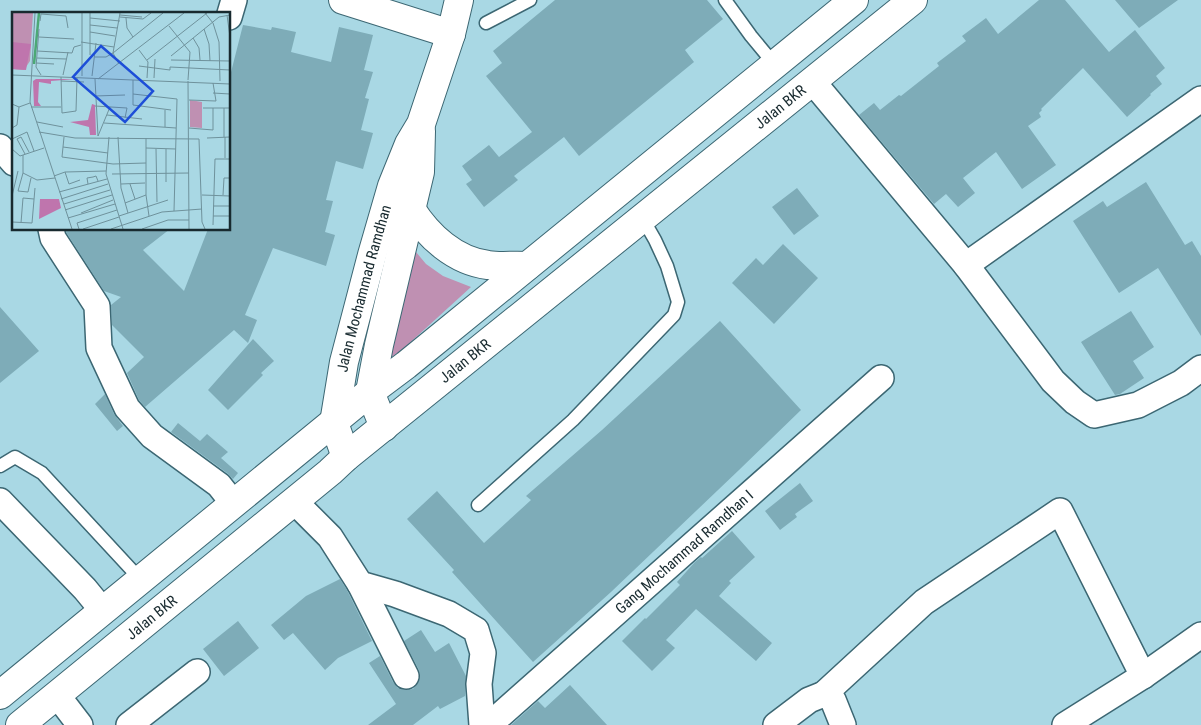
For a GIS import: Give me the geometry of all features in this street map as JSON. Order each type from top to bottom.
[{"type":"main road","points":[[343,0],[450,34]]},
{"type":"main road","name":"Jalan Mochammad Ramdhan","points":[[346,458],[334,422],[344,362],[392,186],[409,144],[421,124],[450,34],[458,0]]},
{"type":"main road","points":[[0,695],[854,0]]},
{"type":"main road","name":"Jalan BKR","points":[[20,725],[384,427],[914,0]]},
{"type":"main road","name":"Jalan Mochammad Ramdhan","points":[[370,392],[376,357],[420,172],[421,124]]},
{"type":"main road","points":[[411,209],[430,235],[456,254],[487,265],[527,266]]},
{"type":"main road","points":[[370,392],[384,427]]},
{"type":"street","points":[[230,14],[234,0]]},
{"type":"street","points":[[812,82],[966,265],[1053,381],[1075,402],[1094,415],[1138,405],[1181,383],[1201,368]]},
{"type":"street","points":[[966,265],[1201,100]]},
{"type":"street","points":[[0,147],[12,161]]},
{"type":"street","points":[[51,230],[53,238],[97,306],[99,348],[127,408],[152,436],[219,485],[234,504]]},
{"type":"street","name":"Gang Mochammad Ramdhan I","points":[[489,725],[881,378]]},
{"type":"street","points":[[0,501],[85,589],[103,611]]},
{"type":"street","points":[[294,501],[330,537],[360,584],[406,676]]},
{"type":"street","points":[[776,725],[809,700],[824,694],[924,602],[1060,511],[1143,676]]},
{"type":"street","points":[[360,584],[395,594],[449,614],[476,630],[483,653],[479,684],[482,725]]},
{"type":"street","points":[[1064,725],[1143,676],[1201,635]]},
{"type":"street","points":[[129,725],[197,672]]},
{"type":"street","points":[[824,694],[833,700],[843,725]]},
{"type":"street","points":[[57,695],[80,725]]},
{"type":"lane","points":[[486,23],[530,0]]},
{"type":"lane","points":[[725,0],[750,36],[774,65]]},
{"type":"lane","points":[[478,505],[572,420],[674,315],[678,302],[667,266],[644,219]]},
{"type":"lane","points":[[0,466],[15,457],[42,474],[141,580]]},
{"type":"shaded area","points":[[416,252],[426,264],[443,276],[471,287],[403,349],[389,359]]},
{"type":"building","points":[[555,0],[707,0],[723,19],[685,50],[694,62],[579,156],[564,137],[514,176],[518,180],[484,207],[466,184],[472,180],[462,166],[489,145],[499,157],[532,132],[486,76],[502,63],[493,51]]},
{"type":"building","points":[[1039,0],[1065,0],[1109,52],[1135,30],[1165,68],[1156,76],[1162,84],[1127,117],[1083,68],[1041,109],[1039,113],[1041,117],[1028,126],[1056,165],[1022,189],[996,152],[963,178],[975,193],[958,207],[946,194],[934,204],[859,115],[874,103],[880,110],[899,95],[901,96],[939,66],[937,63],[966,41],[962,36],[986,18],[998,34]]},
{"type":"building","points":[[1115,0],[1178,0],[1139,28]]},
{"type":"building","points":[[243,25],[271,30],[272,27],[296,32],[291,52],[331,62],[339,27],[373,35],[364,70],[373,72],[365,98],[369,99],[361,130],[373,133],[363,169],[336,161],[326,200],[333,201],[325,232],[335,235],[326,266],[273,248],[245,315],[257,320],[248,343],[234,330],[145,407],[139,400],[127,373],[144,357],[112,325],[111,305],[121,297],[104,291],[66,230],[169,230],[143,250],[184,291],[208,230],[230,230],[230,76]]},
{"type":"building","points":[[1146,182],[1185,245],[1192,241],[1201,256],[1201,336],[1158,268],[1119,293],[1073,221],[1103,201],[1107,207]]},
{"type":"building","points":[[797,188],[819,216],[794,235],[772,207]]},
{"type":"building","points":[[783,244],[818,278],[774,324],[732,283],[756,258],[763,265]]},
{"type":"building","points":[[0,307],[39,351],[0,383]]},
{"type":"building","points":[[1131,311],[1154,347],[1133,361],[1144,378],[1120,394],[1115,395],[1081,342]]},
{"type":"building","points":[[720,321],[801,410],[611,592],[533,662],[452,572],[454,570],[407,519],[437,491],[484,543],[531,500],[526,496],[602,430]]},
{"type":"building","points":[[253,339],[274,361],[261,373],[263,375],[228,410],[208,390]]},
{"type":"building","points":[[105,394],[114,414],[123,426],[117,431],[95,404]]},
{"type":"building","points":[[178,423],[200,441],[207,434],[228,452],[221,458],[238,473],[233,479],[171,432]]},
{"type":"building","points":[[800,483],[813,501],[795,514],[797,517],[780,530],[765,511]]},
{"type":"building","points":[[732,531],[755,557],[729,581],[731,583],[719,596],[772,643],[756,661],[696,609],[666,640],[675,648],[652,671],[622,641],[680,585],[677,582],[695,562]]},
{"type":"building","points":[[340,579],[372,641],[338,658],[325,670],[293,633],[284,640],[271,625],[306,596]]},
{"type":"building","points":[[238,621],[259,648],[224,676],[203,649]]},
{"type":"building","points":[[421,630],[435,652],[449,643],[466,676],[465,696],[440,709],[438,706],[413,725],[368,725],[396,704],[369,663],[380,656],[398,688],[405,690],[413,689],[418,683],[419,670],[404,641]]},
{"type":"building","points":[[570,685],[607,725],[511,725],[538,701],[545,708]]}]
